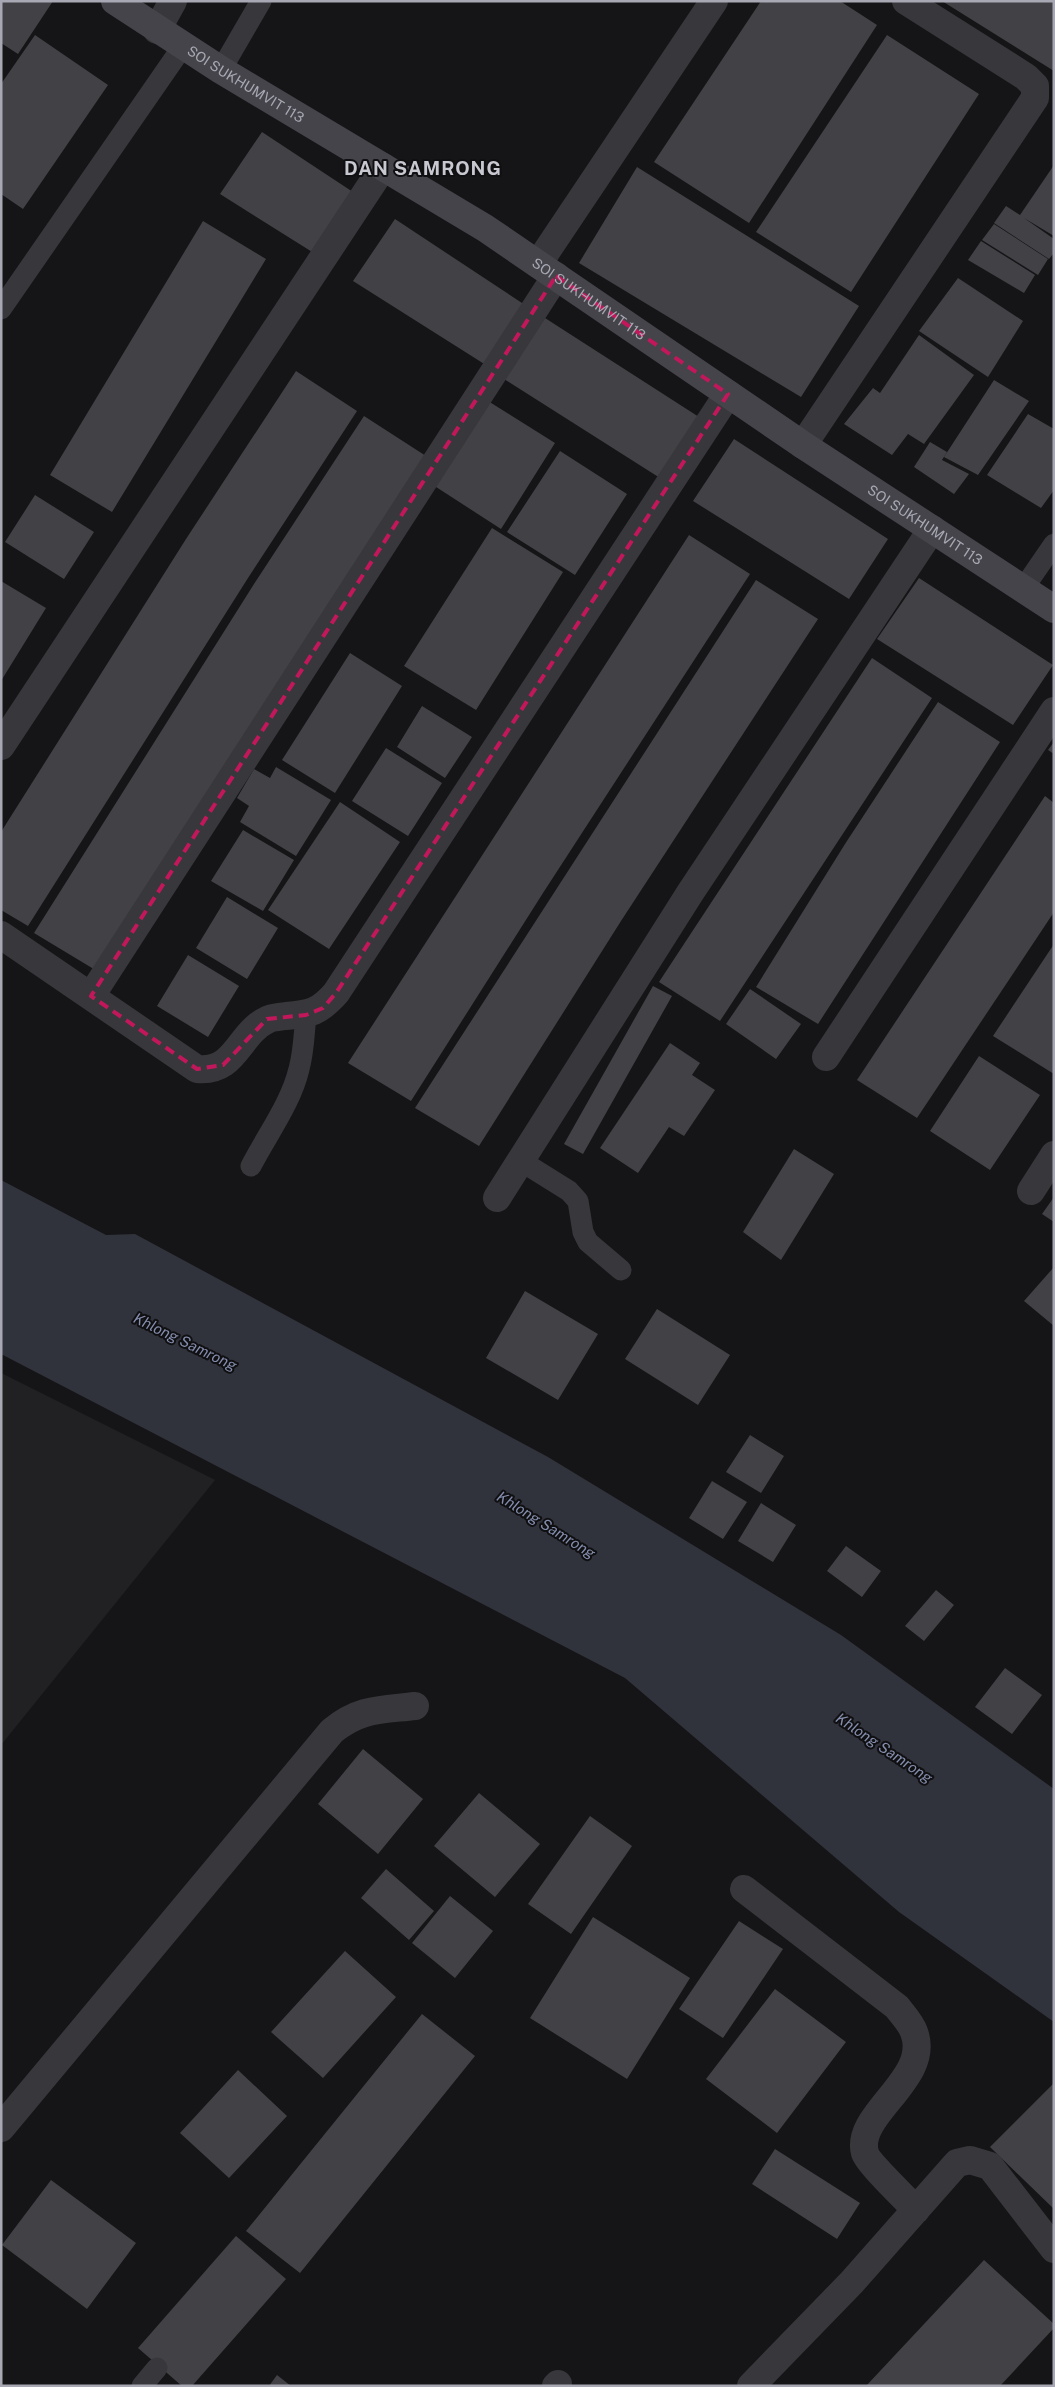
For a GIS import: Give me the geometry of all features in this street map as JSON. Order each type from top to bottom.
[{"type":"main road","name":"SOI SUKHUMVIT 113","points":[[115,1],[156,30],[221,70],[485,228],[803,446],[1054,609]]},
{"type":"street","points":[[156,30],[173,1]]},
{"type":"street","points":[[91,996],[714,1]]},
{"type":"street","points":[[803,446],[1035,98],[1035,86],[1026,77],[906,1]]},
{"type":"street","points":[[1,746],[383,167]]},
{"type":"street","points":[[1,935],[198,1069],[209,1070],[223,1065],[254,1030],[267,1019],[306,1015],[323,1008],[336,992],[728,394]]},
{"type":"street","points":[[497,1198],[690,893],[932,529]]},
{"type":"street","points":[[826,1057],[1054,711]]},
{"type":"street","points":[[1031,1191],[1054,1155]]},
{"type":"street","points":[[1,2128],[332,1731],[347,1718],[370,1711],[416,1706]]},
{"type":"street","points":[[744,1889],[897,2007],[914,2031],[918,2050],[914,2065],[870,2127],[864,2141],[865,2155],[916,2210]]},
{"type":"street","points":[[752,2386],[852,2282],[957,2163],[970,2160],[990,2166],[1054,2249]]},
{"type":"lane","points":[[221,70],[261,1]]},
{"type":"lane","points":[[1,309],[183,46]]},
{"type":"lane","points":[[1023,589],[1054,544]]},
{"type":"lane","points":[[251,1166],[299,1071],[303,1052],[306,1015]]},
{"type":"lane","points":[[521,1160],[569,1191],[578,1201],[584,1232],[588,1242],[621,1270]]},
{"type":"lane","points":[[142,2386],[157,2368]]},
{"type":"highlighted area","points":[[556,276],[728,394],[336,993],[323,1008],[306,1015],[267,1019],[223,1065],[197,1069],[91,996]]},
{"type":"shaded area","points":[[1,1373],[215,1480],[1,1745]]},
{"type":"water","name":"Khlong Samrong","points":[[1,1180],[106,1235],[135,1234],[548,1457],[841,1635],[1054,1789],[1054,2022],[899,1912],[625,1678],[1,1354]]},
{"type":"building","points":[[1,1],[53,1],[18,54],[1,43]]},
{"type":"building","points":[[761,1],[840,1],[877,25],[749,223],[654,162]]},
{"type":"building","points":[[942,1],[1054,1],[1054,71]]},
{"type":"building","points":[[35,35],[108,85],[23,209],[1,194],[1,84]]},
{"type":"building","points":[[887,35],[979,94],[851,292],[756,232]]},
{"type":"building","points":[[262,132],[356,194],[317,255],[220,194]]},
{"type":"building","points":[[1054,165],[1054,236],[1024,218],[1054,239],[1054,253],[1049,259],[994,223],[1006,206],[1020,215]]},
{"type":"building","points":[[637,167],[859,306],[801,397],[579,263]]},
{"type":"building","points":[[395,219],[528,307],[489,367],[353,281]]},
{"type":"building","points":[[203,221],[266,259],[112,512],[50,475]]},
{"type":"building","points":[[994,224],[1048,259],[1038,275],[982,240]]},
{"type":"building","points":[[981,241],[1035,275],[1024,293],[968,260]]},
{"type":"building","points":[[958,278],[1023,321],[988,377],[919,331]]},
{"type":"building","points":[[545,318],[699,417],[660,478],[504,379]]},
{"type":"building","points":[[919,335],[974,375],[924,444],[908,434],[892,455],[844,424],[873,388],[880,393]]},
{"type":"building","points":[[296,371],[357,411],[248,578],[28,926],[1,910],[1,832],[186,539]]},
{"type":"building","points":[[994,380],[1029,401],[978,475],[944,457]]},
{"type":"building","points":[[488,401],[555,443],[501,529],[433,485]]},
{"type":"building","points":[[1028,414],[1054,429],[1054,490],[1041,508],[987,475]]},
{"type":"building","points":[[364,416],[426,456],[97,971],[34,933],[254,584]]},
{"type":"building","points":[[734,439],[888,539],[849,599],[693,501]]},
{"type":"building","points":[[930,442],[947,452],[942,460],[969,474],[954,494],[914,467]]},
{"type":"building","points":[[560,451],[627,494],[575,575],[507,532]]},
{"type":"building","points":[[35,495],[94,532],[64,579],[5,542]]},
{"type":"building","points":[[492,528],[563,572],[476,710],[404,666]]},
{"type":"building","points":[[689,535],[750,574],[543,893],[411,1101],[348,1063]]},
{"type":"building","points":[[919,578],[1053,665],[1013,725],[877,639]]},
{"type":"building","points":[[756,580],[818,619],[621,921],[479,1146],[415,1108]]},
{"type":"building","points":[[1,581],[46,608],[1,681]]},
{"type":"building","points":[[350,653],[402,686],[335,793],[282,760]]},
{"type":"building","points":[[872,658],[932,698],[720,1021],[659,982]]},
{"type":"building","points":[[938,702],[1000,742],[818,1024],[756,987],[845,844]]},
{"type":"building","points":[[422,706],[472,737],[445,778],[397,747]]},
{"type":"building","points":[[1054,742],[1054,754],[1048,750]]},
{"type":"building","points":[[386,748],[442,783],[408,836],[352,801]]},
{"type":"building","points":[[276,767],[331,800],[296,856],[240,822],[249,806],[237,798],[254,769],[270,778]]},
{"type":"building","points":[[1045,796],[1054,803],[1054,912],[917,1118],[857,1080]]},
{"type":"building","points":[[340,802],[400,842],[329,949],[268,910]]},
{"type":"building","points":[[243,830],[294,860],[263,911],[211,881]]},
{"type":"building","points":[[227,897],[278,928],[247,979],[196,948]]},
{"type":"building","points":[[1054,944],[1054,1074],[993,1036]]},
{"type":"building","points":[[188,955],[239,986],[208,1037],[157,1006]]},
{"type":"building","points":[[653,986],[672,996],[583,1154],[564,1144]]},
{"type":"building","points":[[750,989],[801,1024],[776,1059],[726,1024]]},
{"type":"building","points":[[670,1043],[700,1063],[692,1075],[715,1090],[684,1136],[669,1127],[638,1173],[600,1148]]},
{"type":"building","points":[[979,1056],[1040,1095],[990,1170],[930,1131]]},
{"type":"building","points":[[794,1149],[834,1174],[781,1260],[743,1232]]},
{"type":"building","points":[[1054,1197],[1054,1222],[1042,1214]]},
{"type":"building","points":[[1054,1267],[1054,1326],[1024,1301]]},
{"type":"building","points":[[525,1291],[598,1334],[558,1400],[486,1358]]},
{"type":"building","points":[[657,1309],[730,1355],[698,1405],[625,1359]]},
{"type":"building","points":[[750,1435],[784,1456],[761,1493],[726,1472]]},
{"type":"building","points":[[712,1481],[747,1502],[723,1539],[689,1518]]},
{"type":"building","points":[[761,1503],[796,1525],[773,1562],[738,1541]]},
{"type":"building","points":[[846,1546],[881,1571],[862,1597],[827,1571]]},
{"type":"building","points":[[936,1590],[954,1605],[924,1641],[905,1626]]},
{"type":"building","points":[[1005,1668],[1042,1695],[1012,1734],[975,1707]]},
{"type":"building","points":[[363,1749],[423,1799],[378,1854],[318,1804]]},
{"type":"building","points":[[479,1793],[540,1844],[495,1897],[434,1846]]},
{"type":"building","points":[[590,1816],[632,1846],[571,1934],[528,1904]]},
{"type":"building","points":[[386,1869],[434,1911],[409,1940],[361,1898]]},
{"type":"building","points":[[450,1896],[493,1931],[455,1978],[412,1943]]},
{"type":"building","points":[[593,1917],[690,1978],[627,2079],[530,2018]]},
{"type":"building","points":[[739,1921],[783,1949],[723,2038],[679,2009]]},
{"type":"building","points":[[345,1951],[396,1997],[323,2078],[271,2032]]},
{"type":"building","points":[[775,1989],[846,2042],[777,2133],[706,2079]]},
{"type":"building","points":[[422,2014],[475,2056],[300,2273],[246,2231]]},
{"type":"building","points":[[238,2070],[287,2116],[229,2178],[180,2133]]},
{"type":"building","points":[[1054,2083],[1054,2209],[990,2147]]},
{"type":"building","points":[[775,2149],[860,2203],[837,2239],[752,2184]]},
{"type":"building","points":[[51,2180],[136,2243],[87,2309],[2,2245]]},
{"type":"building","points":[[236,2236],[286,2279],[192,2386],[182,2386],[138,2348]]},
{"type":"building","points":[[984,2260],[1054,2324],[1054,2328],[1000,2386],[866,2386]]},
{"type":"building","points":[[277,2375],[291,2386],[269,2386]]},
{"type":"district","name":"DAN SAMRONG","points":[[423,168]]}]
